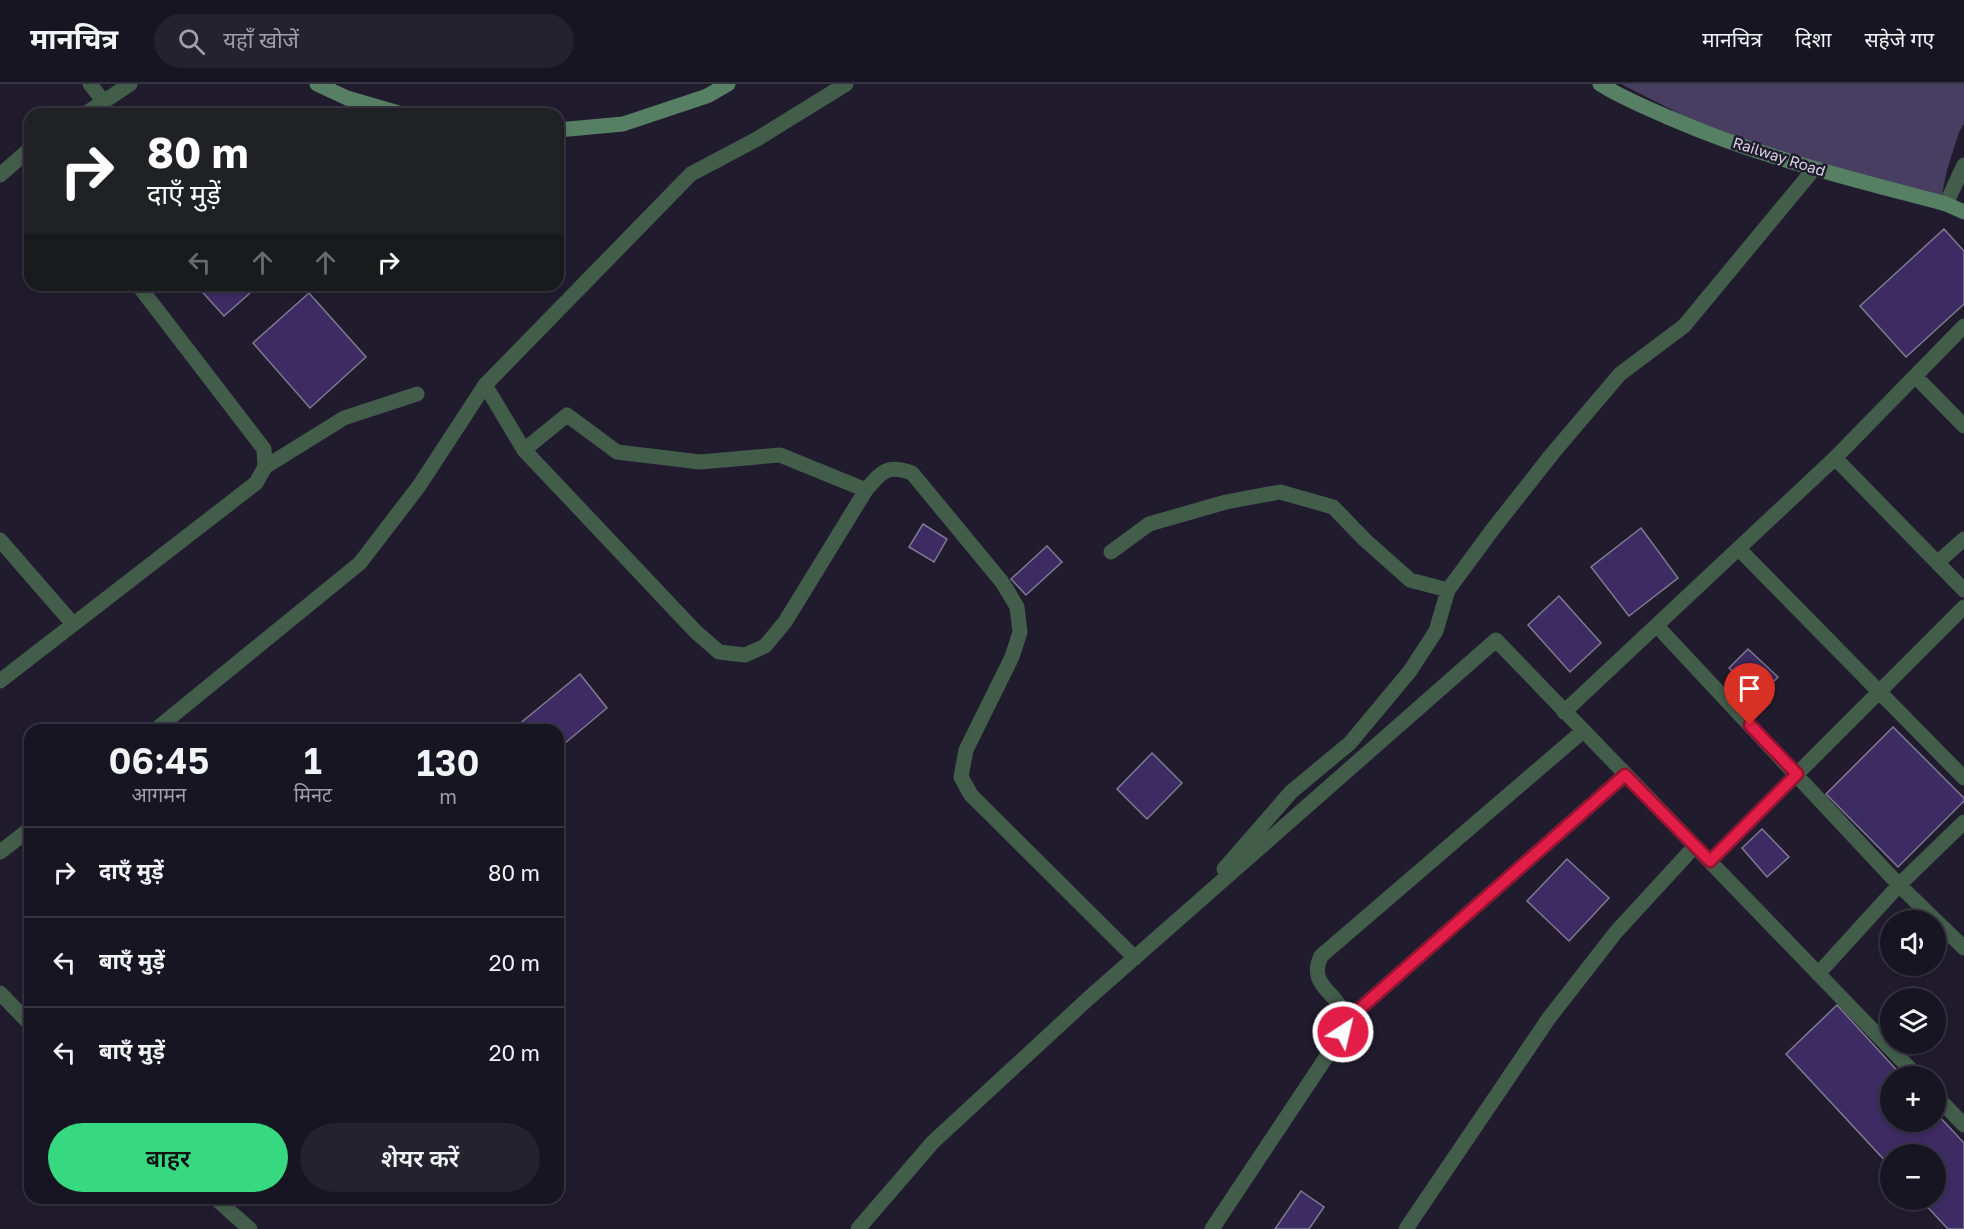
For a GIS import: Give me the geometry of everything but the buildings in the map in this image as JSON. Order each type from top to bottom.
[{"type":"street","points":[[90,84],[104,102]]},
{"type":"street","points":[[94,108],[130,84]]},
{"type":"street","points":[[317,84],[347,98],[381,108]]},
{"type":"street","points":[[564,129],[623,124],[707,96],[728,84]]},
{"type":"street","points":[[161,724],[360,563],[419,486],[485,385],[691,174],[757,139],[846,84]]},
{"type":"street","name":"Railway Road","points":[[1600,84],[1615,94],[1698,130],[1814,169],[1946,204],[1964,212]]},
{"type":"street","points":[[0,175],[24,154]]},
{"type":"street","points":[[1946,204],[1964,165]]},
{"type":"street","points":[[1183,915],[1291,792],[1350,743],[1410,671],[1436,631],[1448,590],[1552,454],[1620,374],[1684,326],[1814,169]]},
{"type":"street","points":[[143,291],[264,449],[265,467]]},
{"type":"street","points":[[1564,712],[1835,459],[1964,326]]},
{"type":"street","points":[[1916,377],[1964,426]]},
{"type":"street","points":[[485,385],[524,450],[688,623],[719,652],[745,655],[765,646],[785,622],[866,490],[880,473],[897,467],[912,473],[1002,582],[1017,607],[1020,632],[1012,657],[966,750],[961,777],[971,795],[1135,958]]},
{"type":"street","points":[[0,681],[256,483],[265,467],[344,418],[417,394]]},
{"type":"street","points":[[524,450],[567,415],[616,452],[700,462],[780,455],[866,490]]},
{"type":"street","points":[[1835,459],[1964,590]]},
{"type":"street","points":[[1111,552],[1149,524],[1226,502],[1280,492],[1333,507],[1365,540],[1410,580],[1448,590]]},
{"type":"street","points":[[1938,562],[1964,539]]},
{"type":"street","points":[[0,540],[73,624]]},
{"type":"street","points":[[1739,549],[1964,778]]},
{"type":"street","points":[[1710,861],[1964,607]]},
{"type":"street","points":[[1657,626],[1899,885],[1964,948]]},
{"type":"street","points":[[858,1229],[933,1142],[1183,915],[1496,640],[1907,1066]]},
{"type":"street","points":[[1212,1229],[1271,1137],[1343,1032],[1346,1021],[1342,1008],[1318,980],[1316,968],[1321,956],[1583,731]]},
{"type":"street","points":[[1346,1021],[1625,775]]},
{"type":"street","points":[[1818,974],[1899,885],[1964,822]]},
{"type":"street","points":[[0,852],[24,834]]},
{"type":"street","points":[[1406,1229],[1549,1018],[1616,932],[1695,846]]},
{"type":"street","points":[[0,993],[24,1018]]},
{"type":"street","points":[[1946,1106],[1964,1125]]},
{"type":"street","points":[[222,1204],[250,1229]]},
{"type":"shaded area","points":[[1621,84],[1964,84],[1964,124],[1959,132],[1947,170],[1941,199],[1828,169],[1690,119]]},
{"type":"route","points":[[1343,1032],[1346,1021],[1625,775],[1710,861],[1797,774],[1750,725]]}]
